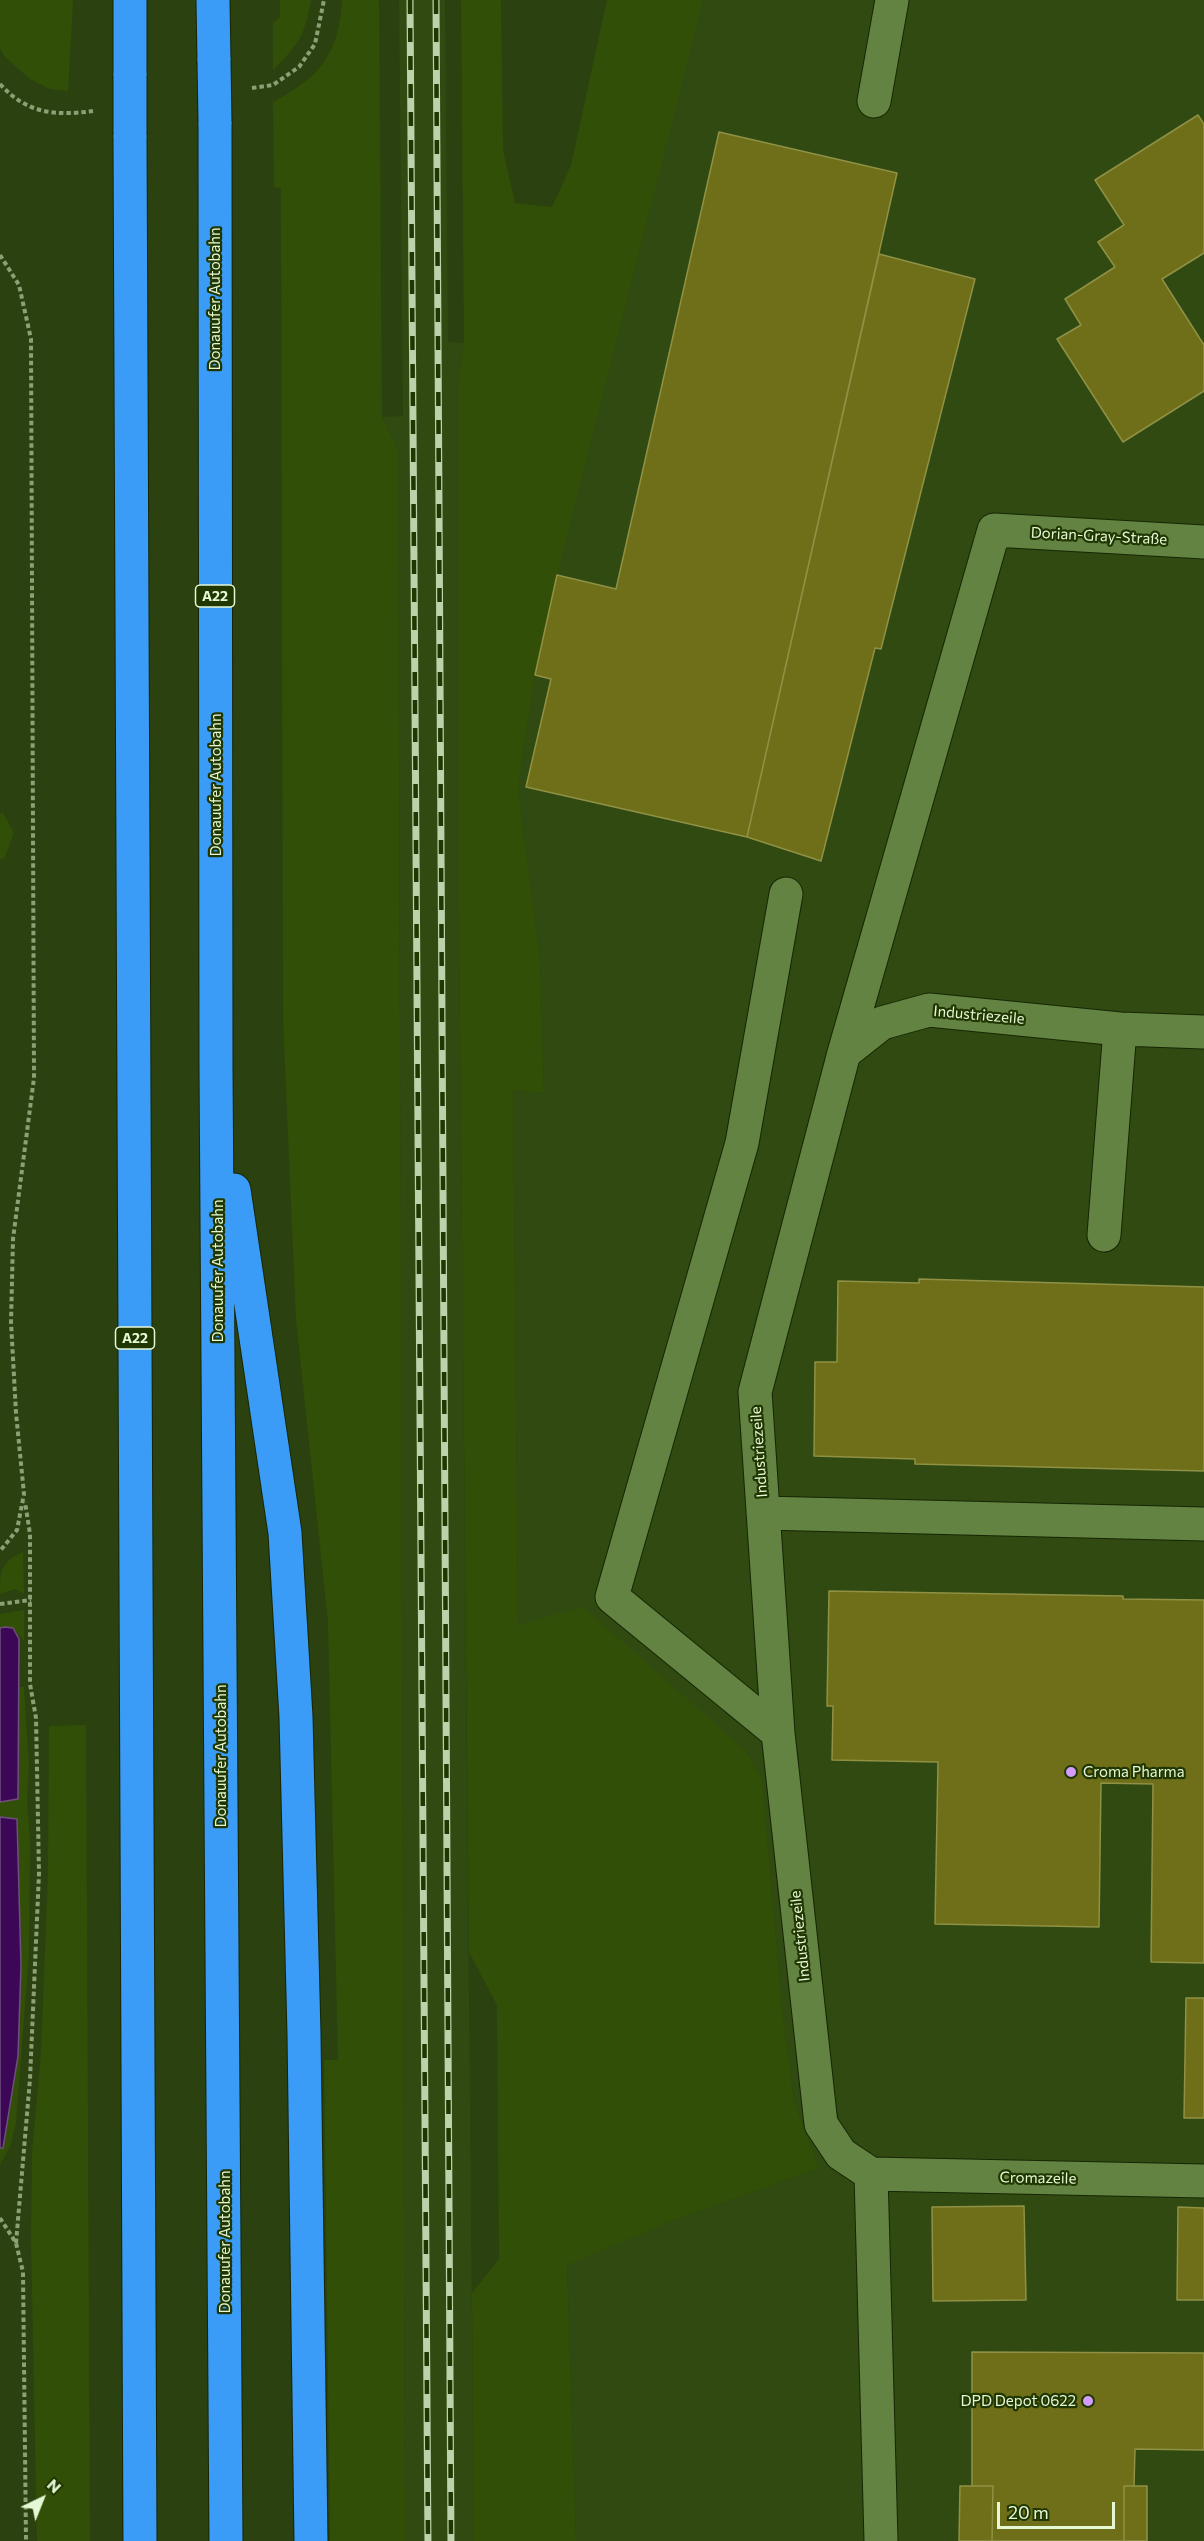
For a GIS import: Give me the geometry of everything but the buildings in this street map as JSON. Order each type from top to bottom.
[{"type":"highway","name":"A22","points":[[130,0],[140,2541]]},
{"type":"highway","name":"Donauufer Autobahn","points":[[213,0],[216,1069],[226,2541]]},
{"type":"highway","points":[[216,1069],[286,1545],[297,1729],[305,2058],[311,2541]]},
{"type":"street","points":[[874,101],[892,0]]},
{"type":"street","name":"Dorian-Gray-Straße","points":[[844,1053],[994,530],[1204,542]]},
{"type":"street","points":[[778,1733],[612,1597],[742,1143],[786,894]]},
{"type":"street","name":"Industriezeile","points":[[871,2174],[841,2154],[821,2124],[778,1733],[755,1392],[844,1053],[882,1023],[929,1010],[1120,1029],[1204,1032]]},
{"type":"street","points":[[1104,1236],[1120,1029]]},
{"type":"street","points":[[763,1513],[1204,1524]]},
{"type":"street","points":[[871,2174],[880,2541]]},
{"type":"street","name":"Cromazeile","points":[[871,2174],[1204,2181]]},
{"type":"path","points":[[250,88],[273,85],[299,67],[315,44],[324,0]]},
{"type":"path","points":[[0,84],[8,93],[42,112],[68,114],[102,110]]},
{"type":"path","points":[[0,255],[19,285],[30,339],[34,1078],[13,1239],[12,1322],[16,1413],[30,1534],[30,1684],[36,1718],[39,1873],[30,2079],[16,2243],[23,2272],[26,2541]]},
{"type":"path","points":[[0,1551],[17,1530],[24,1494]]},
{"type":"path","points":[[0,1604],[31,1600]]},
{"type":"path","points":[[0,2218],[16,2243]]},
{"type":"shaded area","points":[[0,0],[73,0],[68,91],[50,89],[30,79],[4,56],[0,48]]},
{"type":"shaded area","points":[[280,0],[311,0],[306,23],[299,39],[289,54],[273,70],[273,23],[280,17]]},
{"type":"shaded area","points":[[342,0],[379,0],[382,417],[398,449],[405,2541],[330,2541],[324,2060],[338,2060],[328,1622],[296,1319],[283,1020],[281,188],[274,187],[273,102],[303,83],[324,62],[337,35]]},
{"type":"shaded area","points":[[399,0],[445,0],[448,342],[464,343],[459,378],[459,913],[474,2541],[405,2541],[398,449],[382,417],[403,416]]},
{"type":"shaded area","points":[[461,0],[501,0],[503,150],[515,203],[552,207],[571,165],[607,0],[703,0],[557,575],[535,675],[518,789],[540,957],[544,1093],[513,1090],[518,1625],[583,1607],[745,1750],[762,1778],[782,2007],[794,2101],[819,2168],[675,2220],[567,2265],[576,2541],[474,2541],[472,2293],[499,2259],[497,2005],[469,1952],[459,913],[459,378],[464,343]]},
{"type":"shaded area","points":[[652,0],[1204,0],[1204,2541],[576,2541],[567,2264],[675,2220],[819,2168],[794,2101],[782,2007],[762,1778],[745,1750],[518,1626],[513,1090],[544,1093],[540,957],[518,789],[535,675]]},
{"type":"shaded area","points":[[3,813],[14,833],[4,859],[0,859],[0,814]]},
{"type":"shaded area","points":[[23,1552],[24,1594],[15,1589],[0,1594],[3,1568],[15,1556]]},
{"type":"shaded area","points":[[24,1610],[24,1641],[13,1628],[0,1628],[0,1614]]},
{"type":"shaded area","points":[[0,1628],[13,1628],[19,1639],[18,1799],[0,1802]]},
{"type":"shaded area","points":[[19,1687],[24,1687],[29,1766],[27,1801],[30,1840],[29,1954],[16,2123],[11,2144],[0,2165],[0,2148],[3,2148],[17,1819],[0,1817],[0,1802],[11,1801],[18,1731]]},
{"type":"shaded area","points":[[86,1725],[90,2541],[37,2541],[31,2240],[32,2153],[41,2053],[48,1872],[49,1726]]},
{"type":"shaded area","points":[[0,1817],[17,1819],[21,1966],[18,2056],[3,2148],[0,2148]]},
{"type":"railway","points":[[410,0],[428,2541]]},
{"type":"railway","points":[[436,0],[451,2541]]},
{"type":"place","name":"Croma Pharma","points":[[1071,1772]]},
{"type":"place","name":"DPD Depot 0622","points":[[1088,2401]]}]
